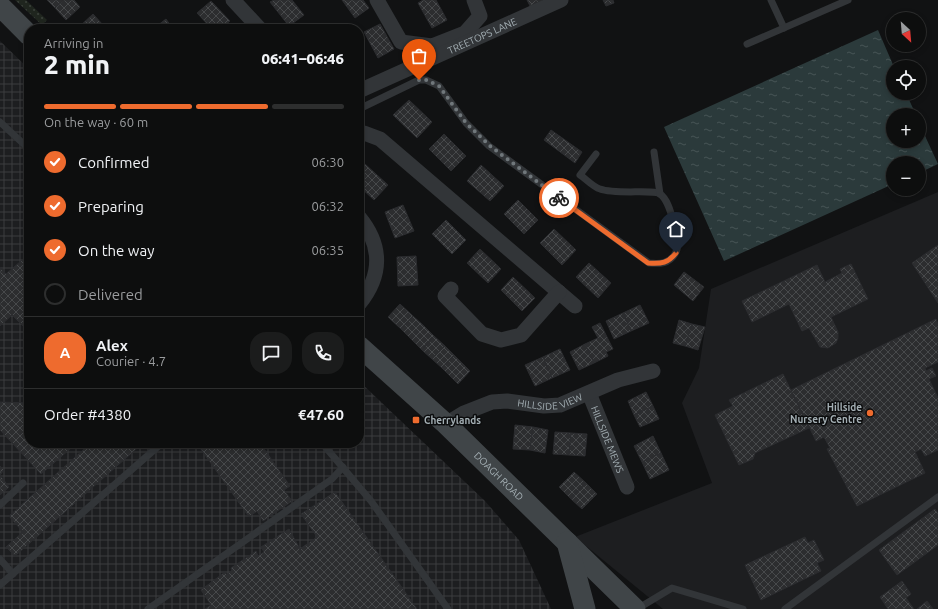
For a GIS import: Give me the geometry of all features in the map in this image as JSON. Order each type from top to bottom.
[{"type":"main road","points":[[0,6],[24,30]]},
{"type":"main road","name":"DOAGH ROAD","points":[[364,350],[446,424],[636,609]]},
{"type":"main road","points":[[567,542],[585,609]]},
{"type":"street","points":[[233,0],[255,24]]},
{"type":"street","points":[[377,0],[401,42],[432,46],[465,33],[480,16],[474,0]]},
{"type":"street","name":"TREETOPS LANE","points":[[364,89],[561,0]]},
{"type":"street","points":[[364,133],[380,139],[575,306]]},
{"type":"street","points":[[364,225],[375,244],[377,259],[376,274],[371,289],[364,298]]},
{"type":"street","points":[[451,289],[445,296],[482,334],[501,340],[521,335],[559,292]]},
{"type":"street","name":"HILLSIDE VIEW","points":[[446,424],[464,413],[492,402],[507,401],[544,406],[560,405],[618,380],[653,370]]},
{"type":"street","name":"HILLSIDE MEWS","points":[[589,393],[627,487]]},
{"type":"lane","points":[[771,0],[784,28]]},
{"type":"lane","points":[[747,44],[848,0]]},
{"type":"lane","points":[[364,107],[419,80],[426,80],[439,86],[466,123],[490,146],[648,263],[660,264],[670,261],[676,253],[678,241],[666,200],[660,194],[651,191],[620,193],[599,189],[580,175],[596,154]]},
{"type":"lane","points":[[0,122],[24,144]]},
{"type":"lane","points":[[654,152],[660,194]]},
{"type":"lane","points":[[0,585],[156,448]]},
{"type":"lane","points":[[326,448],[371,501],[448,609]]},
{"type":"lane","points":[[148,609],[332,479],[343,467]]},
{"type":"lane","points":[[0,505],[24,484]]},
{"type":"lane","points":[[784,609],[938,497]]},
{"type":"lane","points":[[0,559],[13,574]]},
{"type":"lane","points":[[636,609],[672,588],[743,609]]},
{"type":"shaded area","points":[[15,0],[26,0],[47,20],[41,24]]},
{"type":"shaded area","points":[[0,41],[24,64],[24,448],[364,448],[364,386],[485,501],[519,540],[551,609],[0,609]]},
{"type":"shaded area","points":[[938,192],[938,609],[663,609],[575,537],[712,483],[682,403],[699,368],[711,289]]},
{"type":"water","points":[[878,30],[886,52],[888,52],[891,60],[886,60],[886,100],[909,100],[913,108],[886,108],[886,148],[926,148],[926,138],[938,164],[926,170],[926,156],[886,156],[886,187],[724,261],[664,127]]},
{"type":"building","points":[[47,0],[64,0],[55,8]]},
{"type":"building","points":[[64,0],[74,0],[80,7],[66,20],[55,8]]},
{"type":"building","points":[[274,0],[292,0],[304,15],[292,24],[287,24],[270,2]]},
{"type":"building","points":[[342,0],[363,0],[369,8],[355,18]]},
{"type":"building","points":[[423,0],[436,0],[447,20],[432,28],[418,3]]},
{"type":"building","points":[[527,0],[542,0],[530,6]]},
{"type":"building","points":[[603,0],[613,0],[614,3],[606,6]]},
{"type":"building","points":[[211,1],[230,21],[227,24],[207,24],[197,13]]},
{"type":"building","points":[[93,14],[102,24],[82,24]]},
{"type":"building","points":[[166,19],[170,24],[160,24]]},
{"type":"building","points":[[380,24],[394,49],[378,58],[364,32]]},
{"type":"building","points":[[409,100],[432,122],[417,138],[393,115]]},
{"type":"building","points":[[551,130],[582,152],[575,163],[544,140]]},
{"type":"building","points":[[444,134],[466,156],[451,171],[429,149]]},
{"type":"building","points":[[365,164],[388,185],[374,200],[364,191]]},
{"type":"building","points":[[481,165],[504,186],[490,201],[467,181]]},
{"type":"building","points":[[518,200],[538,220],[524,234],[504,214]]},
{"type":"building","points":[[403,205],[414,231],[395,238],[385,212]]},
{"type":"building","points":[[446,220],[466,240],[452,254],[432,234]]},
{"type":"building","points":[[554,229],[576,250],[562,265],[540,243]]},
{"type":"building","points":[[938,245],[938,303],[912,263]]},
{"type":"building","points":[[480,249],[501,269],[488,283],[467,263]]},
{"type":"building","points":[[416,256],[418,285],[398,286],[397,257]]},
{"type":"building","points":[[24,258],[24,327],[12,315],[0,326],[0,267],[6,274]]},
{"type":"building","points":[[589,263],[611,283],[598,298],[576,277]]},
{"type":"building","points":[[851,264],[868,299],[831,317],[838,332],[838,338],[836,343],[828,348],[820,347],[809,328],[802,331],[789,304],[752,322],[742,301],[817,265],[825,282],[842,273],[840,269]]},
{"type":"building","points":[[684,272],[704,287],[693,301],[674,285]]},
{"type":"building","points":[[513,277],[535,298],[522,311],[501,290]]},
{"type":"building","points":[[400,304],[413,316],[401,329],[388,317]]},
{"type":"building","points":[[640,305],[649,323],[631,331],[623,313]]},
{"type":"building","points":[[623,313],[631,331],[614,339],[606,321]]},
{"type":"building","points":[[413,316],[424,326],[411,339],[401,329]]},
{"type":"building","name":"Hillside Nursery Centre","points":[[936,319],[938,324],[938,362],[925,368],[926,371],[932,368],[936,376],[929,379],[938,398],[938,450],[925,456],[921,449],[915,452],[925,473],[857,506],[827,449],[830,448],[824,437],[816,441],[791,390]]},
{"type":"building","points":[[679,320],[692,324],[685,346],[673,343]]},
{"type":"building","points":[[600,323],[613,349],[606,352],[608,356],[594,363],[585,344],[598,338],[592,327]]},
{"type":"building","points":[[692,324],[705,327],[698,350],[685,346]]},
{"type":"building","points":[[424,326],[434,336],[422,350],[411,339]]},
{"type":"building","points":[[434,336],[445,346],[432,359],[422,350]]},
{"type":"building","points":[[585,344],[594,363],[579,370],[570,352]]},
{"type":"building","points":[[445,346],[454,355],[442,368],[432,359]]},
{"type":"building","points":[[560,349],[570,370],[552,378],[543,357]]},
{"type":"building","points":[[454,355],[470,371],[458,384],[442,368]]},
{"type":"building","points":[[543,357],[552,378],[535,386],[525,365]]},
{"type":"building","points":[[783,374],[809,428],[755,453],[753,459],[739,465],[715,415],[733,406],[729,400]]},
{"type":"building","points":[[646,392],[653,406],[634,415],[628,401]]},
{"type":"building","points":[[0,402],[24,403],[24,448],[71,448],[41,474],[0,430]]},
{"type":"building","points":[[653,406],[659,419],[640,427],[634,415]]},
{"type":"building","points":[[515,425],[533,427],[530,450],[513,449]]},
{"type":"building","points":[[533,427],[548,430],[545,453],[530,450]]},
{"type":"building","points":[[555,432],[571,433],[569,455],[553,454]]},
{"type":"building","points":[[571,433],[587,434],[585,456],[569,455]]},
{"type":"building","points":[[653,436],[661,453],[642,462],[634,446]]},
{"type":"building","points":[[85,448],[137,448],[15,556],[6,547],[23,532],[9,516]]},
{"type":"building","points":[[200,448],[263,448],[290,486],[284,490],[292,501],[263,521],[257,511],[249,517]]},
{"type":"building","points":[[661,453],[669,470],[650,479],[642,462]]},
{"type":"building","points":[[0,466],[4,470],[0,475]]},
{"type":"building","points":[[574,472],[586,483],[570,498],[559,487]]},
{"type":"building","points":[[0,475],[9,487],[0,495]]},
{"type":"building","points":[[586,483],[597,494],[582,509],[570,498]]},
{"type":"building","points":[[335,492],[417,609],[205,609],[211,605],[201,590],[225,572],[227,575],[232,570],[231,568],[256,551],[258,556],[264,552],[261,547],[289,529],[300,549],[317,537],[301,514]]},
{"type":"building","points":[[935,509],[938,513],[938,545],[897,575],[879,550]]},
{"type":"building","points":[[805,537],[808,543],[814,540],[824,560],[817,563],[821,571],[761,600],[745,565]]},
{"type":"building","points":[[902,581],[911,594],[906,598],[914,609],[888,609],[880,597]]},
{"type":"building","points":[[927,601],[933,609],[917,609]]},
{"type":"way so far","points":[[419,80],[426,80],[439,86],[466,123],[490,146],[559,198]]},
{"type":"place","name":"Hillside Nursery Centre","points":[[870,413]]},
{"type":"place","name":"Cherrylands","points":[[416,420]]},
{"type":"route","points":[[559,198],[648,263],[660,264],[670,261],[676,253]]}]
